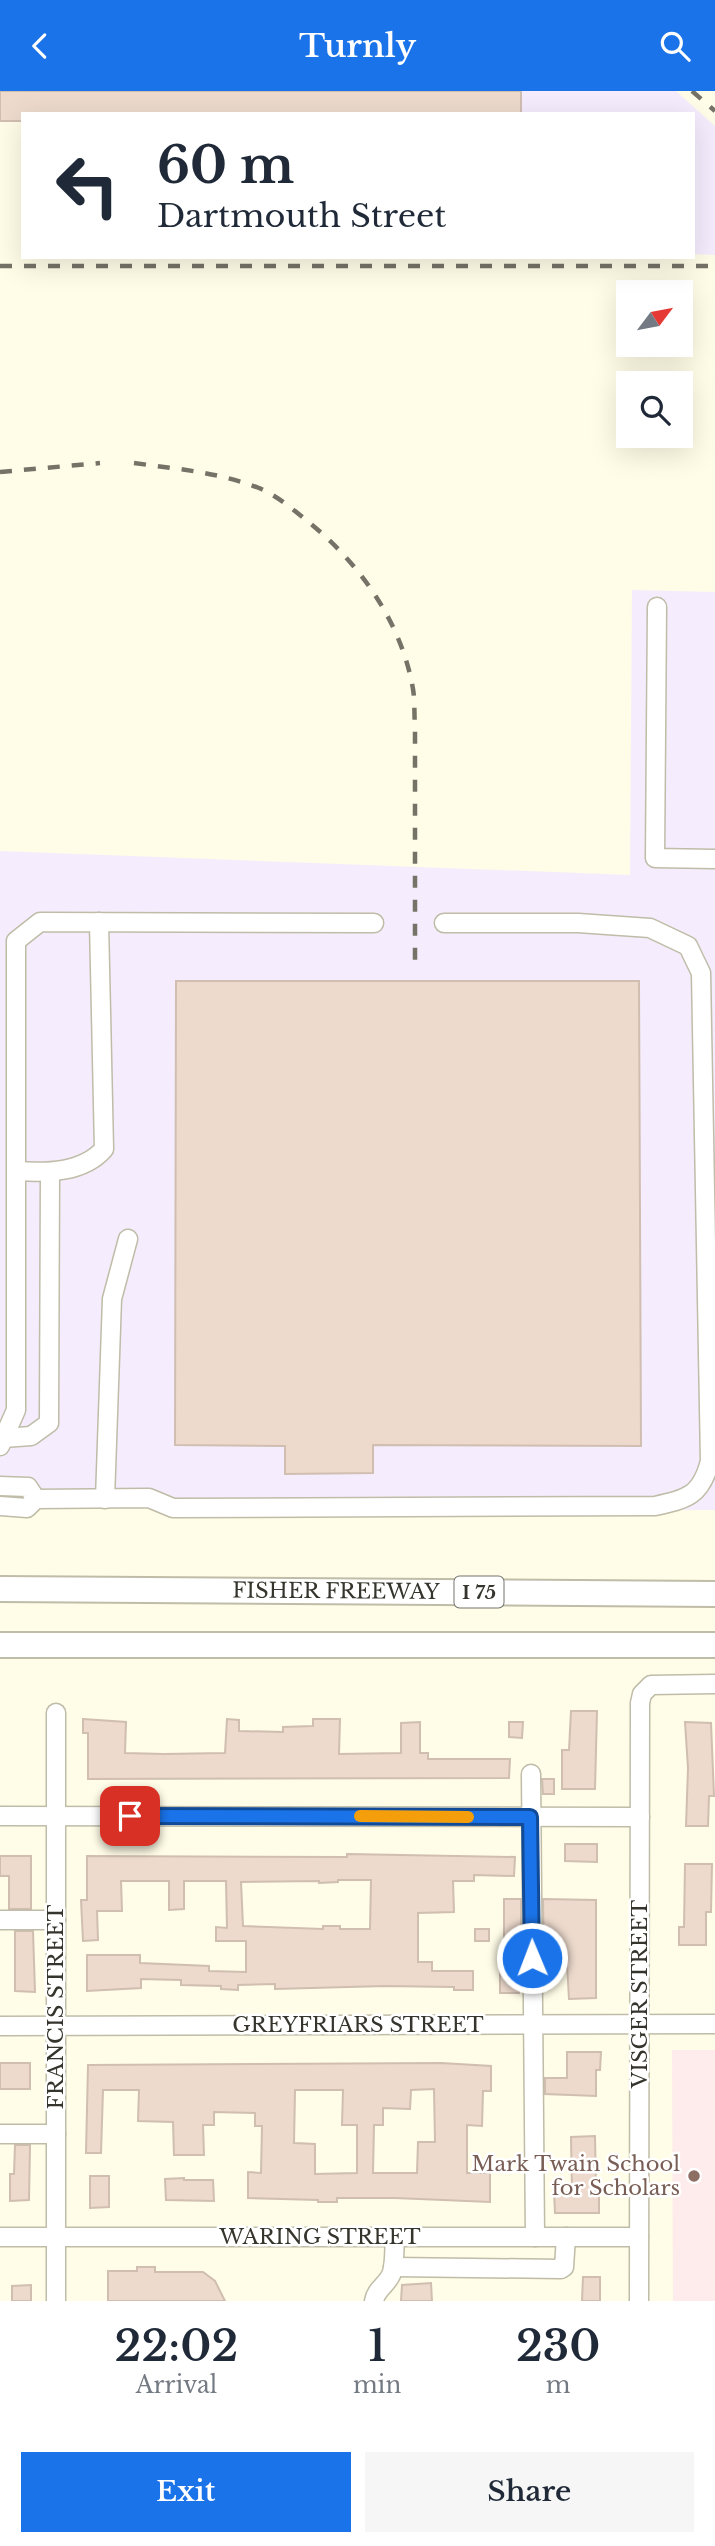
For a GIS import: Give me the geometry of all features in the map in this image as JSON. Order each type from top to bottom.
[{"type":"highway","name":"FISHER FREEWAY","points":[[0,1589],[715,1594]]},
{"type":"highway","points":[[0,1645],[715,1645]]},
{"type":"street","points":[[657,607],[655,858],[715,859]]},
{"type":"street","points":[[2,1442],[16,1410],[16,941],[40,922],[374,923]]},
{"type":"street","points":[[17,1171],[50,1173],[94,1160],[104,1149],[99,922]]},
{"type":"street","points":[[0,1506],[27,1508],[36,1499],[149,1498],[173,1508],[655,1506],[685,1499],[696,1490],[707,1473],[710,1461],[701,972],[688,946],[650,928],[578,923],[444,923]]},
{"type":"street","points":[[2,1442],[30,1436],[49,1423],[50,1173]]},
{"type":"street","points":[[105,1499],[112,1299],[128,1239]]},
{"type":"street","points":[[0,1486],[28,1487],[36,1499]]},
{"type":"street","name":"VISGER STREET","points":[[639,2301],[640,1703],[645,1689],[658,1683],[715,1684]]},
{"type":"street","name":"FRANCIS STREET","points":[[56,1713],[56,2301]]},
{"type":"street","points":[[531,1774],[535,2237]]},
{"type":"street","points":[[0,1816],[640,1817]]},
{"type":"street","points":[[0,1920],[56,1920]]},
{"type":"street","name":"GREYFRIARS STREET","points":[[0,2026],[715,2024]]},
{"type":"street","points":[[0,2134],[56,2134]]},
{"type":"street","name":"WARING STREET","points":[[0,2237],[639,2237]]},
{"type":"street","points":[[374,2301],[374,2296],[388,2281],[393,2267],[395,2237]]},
{"type":"street","points":[[440,2237],[442,2267]]},
{"type":"street","points":[[393,2267],[561,2269],[564,2267],[566,2237]]},
{"type":"shaded area","points":[[164,91],[676,91],[715,126],[715,255],[695,254],[695,112],[164,112]]},
{"type":"shaded area","points":[[632,590],[715,592],[715,1510],[0,1508],[0,851],[630,875]]},
{"type":"shaded area","name":"Mark Twain School for Scholars","points":[[672,2050],[715,2050],[715,2301],[673,2301]]},
{"type":"building","points":[[0,91],[521,91],[521,112],[21,112],[21,121],[0,121]]},
{"type":"building","points":[[176,981],[639,981],[641,1446],[373,1445],[373,1473],[285,1474],[285,1446],[175,1445]]},
{"type":"building","points":[[571,1711],[597,1711],[595,1789],[562,1789],[562,1750],[569,1750]]},
{"type":"building","points":[[83,1719],[126,1722],[125,1753],[164,1754],[225,1753],[227,1719],[239,1720],[239,1731],[283,1732],[283,1727],[313,1726],[313,1719],[340,1719],[339,1754],[401,1753],[401,1723],[420,1722],[420,1753],[428,1753],[428,1759],[510,1759],[509,1778],[88,1779],[88,1733],[83,1733]]},
{"type":"building","points":[[509,1722],[523,1722],[522,1738],[509,1737]]},
{"type":"building","points":[[685,1722],[711,1723],[714,1796],[709,1796],[708,1826],[686,1826],[688,1768]]},
{"type":"building","points":[[542,1779],[554,1779],[554,1794],[543,1794]]},
{"type":"building","points":[[565,1844],[597,1844],[597,1862],[565,1861]]},
{"type":"building","points":[[347,1854],[515,1857],[514,1876],[474,1875],[474,1881],[453,1881],[454,1912],[418,1913],[418,1962],[432,1962],[432,1971],[473,1971],[473,1990],[454,1990],[454,1987],[385,1986],[275,1989],[275,1984],[238,1985],[238,1990],[221,1989],[221,1986],[181,1985],[181,1980],[141,1979],[141,1988],[87,1991],[87,1955],[140,1955],[140,1963],[209,1966],[209,1971],[246,1972],[246,1941],[216,1941],[216,1927],[227,1928],[226,1881],[184,1881],[184,1909],[169,1910],[169,1881],[121,1881],[122,1911],[97,1911],[98,1940],[83,1941],[81,1900],[87,1900],[87,1856],[347,1857]],"holes":[[[371,1880],[370,1929],[340,1929],[340,1926],[323,1926],[323,1929],[243,1926],[241,1882],[319,1883]]]},
{"type":"building","points":[[0,1856],[31,1856],[31,1909],[9,1909],[9,1876],[0,1876]]},
{"type":"building","points":[[685,1864],[712,1864],[711,1912],[706,1912],[706,1945],[679,1945],[679,1927],[684,1927]]},
{"type":"building","points":[[504,1899],[521,1899],[521,1940],[504,1940]]},
{"type":"building","points":[[543,1899],[596,1900],[596,1998],[569,1999],[567,1964],[544,1964]]},
{"type":"building","points":[[475,1929],[489,1929],[489,1941],[475,1941]]},
{"type":"building","points":[[15,1931],[33,1931],[35,1992],[15,1991]]},
{"type":"building","points":[[500,1968],[519,1968],[519,1993],[500,1993]]},
{"type":"building","points":[[567,2052],[601,2052],[600,2070],[596,2070],[596,2096],[545,2094],[545,2078],[567,2078]]},
{"type":"building","points":[[0,2063],[30,2063],[30,2089],[0,2089]]},
{"type":"building","points":[[441,2063],[491,2066],[491,2091],[483,2091],[482,2126],[467,2125],[467,2173],[490,2173],[490,2202],[337,2198],[337,2202],[318,2202],[248,2198],[248,2172],[261,2173],[262,2126],[255,2126],[255,2113],[214,2112],[214,2125],[203,2125],[204,2155],[174,2155],[173,2122],[138,2121],[139,2090],[103,2090],[101,2153],[86,2153],[88,2065]],"holes":[[[434,2089],[435,2142],[418,2142],[417,2173],[373,2173],[374,2125],[383,2125],[383,2108],[410,2109],[411,2090]],[[295,2090],[343,2090],[342,2125],[357,2125],[357,2173],[315,2174],[315,2144],[294,2143]]]},
{"type":"building","points":[[595,2136],[599,2213],[555,2213],[554,2192],[572,2192],[571,2137]]},
{"type":"building","points":[[15,2145],[30,2145],[29,2200],[10,2201],[10,2174],[14,2174]]},
{"type":"building","points":[[90,2176],[109,2176],[109,2207],[90,2208]]},
{"type":"building","points":[[165,2179],[213,2180],[214,2201],[166,2200]]},
{"type":"building","points":[[137,2267],[155,2267],[155,2272],[203,2272],[215,2281],[225,2301],[108,2301],[108,2271],[137,2271]]},
{"type":"building","points":[[583,2277],[600,2277],[600,2301],[582,2301]]},
{"type":"building","points":[[431,2283],[432,2301],[401,2301],[402,2285]]},
{"type":"building","points":[[31,2285],[31,2301],[12,2301],[12,2286]]},
{"type":"railway","points":[[692,91],[715,111]]},
{"type":"railway","points":[[0,266],[715,266]]},
{"type":"railway","points":[[0,472],[100,463]]},
{"type":"railway","points":[[134,463],[228,478],[273,495],[329,540],[377,597],[408,665],[414,698],[415,968]]},
{"type":"slow traffic","points":[[360,1816],[468,1817]]},
{"type":"place","name":"Mark Twain School for Scholars","points":[[694,2176]]},
{"type":"route","points":[[130,1816],[530,1817],[532,1958]]}]
